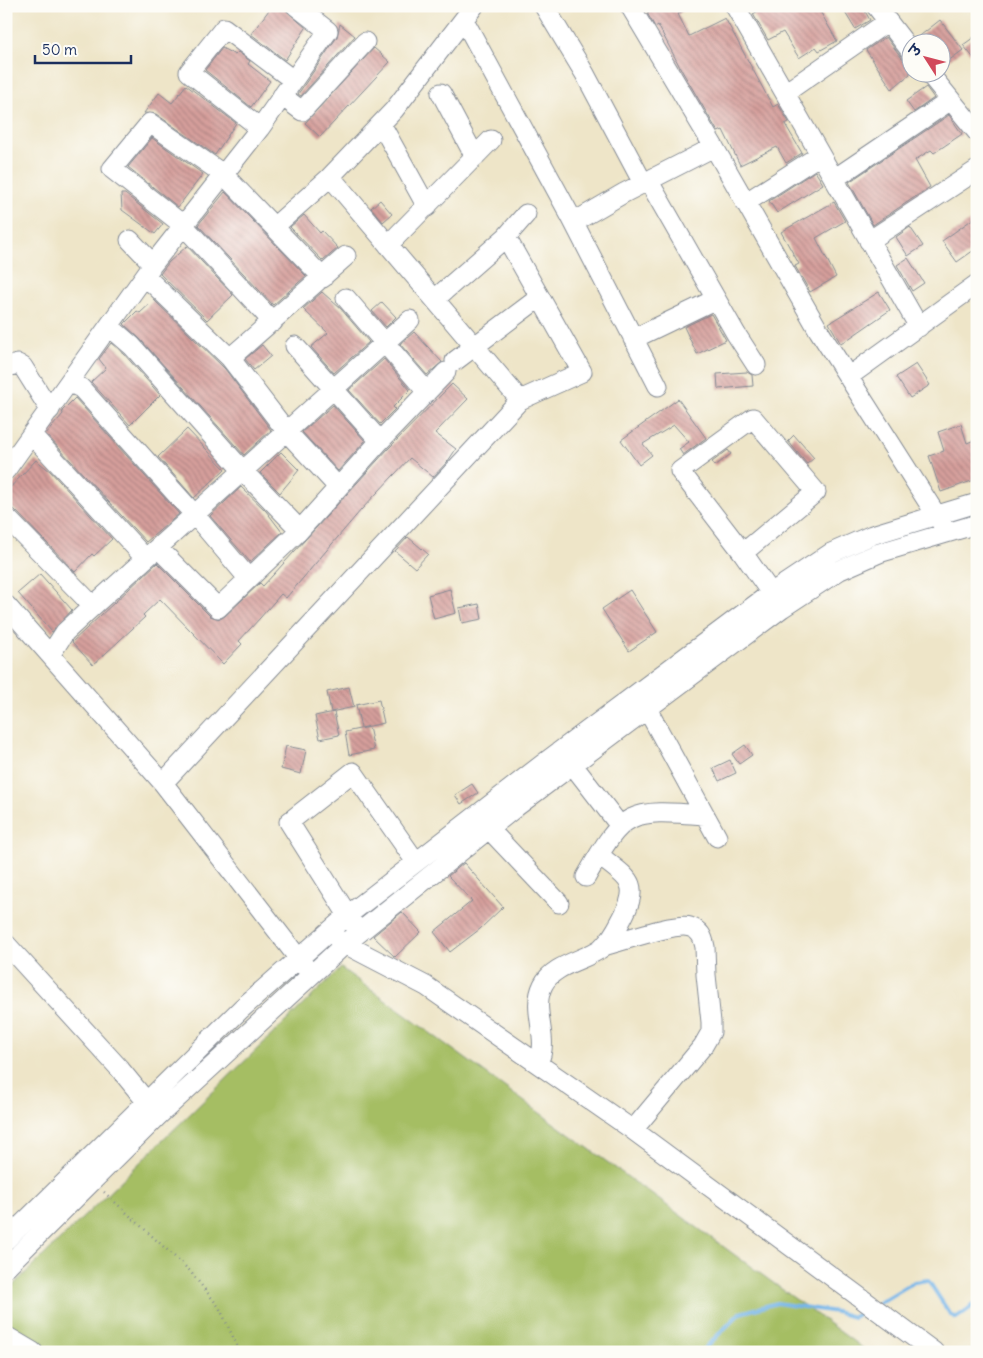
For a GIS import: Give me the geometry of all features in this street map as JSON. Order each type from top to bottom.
[{"type":"street","points":[[6,470],[182,225],[260,128],[328,31],[296,6]]},
{"type":"street","points":[[544,6],[646,182],[756,365]]},
{"type":"street","points":[[630,6],[848,377],[948,534]]},
{"type":"street","points":[[876,6],[900,38]]},
{"type":"street","points":[[742,9],[784,93],[919,327]]},
{"type":"street","points":[[275,226],[329,178],[394,110],[469,13],[658,386]]},
{"type":"street","points":[[784,93],[887,22]]},
{"type":"street","points":[[260,128],[190,72],[224,28],[293,80]]},
{"type":"street","points":[[282,96],[302,111],[365,42]]},
{"type":"street","points":[[936,82],[977,132]]},
{"type":"street","points":[[441,93],[475,156]]},
{"type":"street","points":[[834,178],[951,100]]},
{"type":"street","points":[[273,322],[182,225],[112,169],[150,123],[223,174],[323,278]]},
{"type":"street","points":[[386,130],[427,207]]},
{"type":"street","points":[[388,245],[491,140]]},
{"type":"street","points":[[571,217],[581,218],[714,147]]},
{"type":"street","points":[[746,203],[820,155]]},
{"type":"street","points":[[869,241],[977,170]]},
{"type":"street","points":[[334,181],[475,344],[520,400]]},
{"type":"street","points":[[435,299],[506,237],[526,214]]},
{"type":"street","points":[[163,783],[520,400],[582,372],[506,237]]},
{"type":"street","points":[[130,240],[149,270],[230,358],[287,432],[338,487]]},
{"type":"street","points":[[230,358],[346,256]]},
{"type":"street","points":[[848,377],[977,284]]},
{"type":"street","points":[[32,435],[151,553],[218,608],[300,530],[380,441],[451,367],[475,344],[540,297]]},
{"type":"street","points":[[346,298],[427,392]]},
{"type":"street","points":[[633,339],[716,299]]},
{"type":"street","points":[[50,654],[65,632],[93,606],[287,432],[332,388],[410,320]]},
{"type":"street","points":[[110,326],[132,346],[243,471],[300,530]]},
{"type":"street","points":[[295,346],[380,441]]},
{"type":"street","points":[[8,363],[18,364],[23,368],[50,410]]},
{"type":"street","points":[[70,383],[81,388],[194,514],[248,578]]},
{"type":"street","points":[[743,553],[816,492],[753,418],[680,471],[743,553],[776,600]]},
{"type":"street","points":[[6,1267],[92,1181],[152,1109],[241,1009],[348,915],[416,862],[694,662],[776,600],[831,553],[872,535],[977,503]]},
{"type":"street","points":[[6,517],[93,606]]},
{"type":"street","points":[[776,600],[880,553],[977,524]]},
{"type":"street","points":[[6,605],[163,783],[311,975]]},
{"type":"street","points":[[6,1240],[152,1109],[352,938],[646,707],[694,662]]},
{"type":"street","points":[[646,707],[717,837]]},
{"type":"street","points":[[572,764],[620,826]]},
{"type":"street","points":[[352,938],[348,915],[288,822],[353,772],[416,862]]},
{"type":"street","points":[[586,877],[620,826],[636,816],[650,812],[705,815]]},
{"type":"street","points":[[489,829],[559,903]]},
{"type":"street","points":[[538,1063],[544,1043],[538,1008],[539,994],[544,982],[561,968],[588,956],[603,946],[614,935],[633,892],[631,883],[599,855]]},
{"type":"street","points":[[603,946],[683,926],[698,931],[704,938],[706,947],[711,1032],[703,1046],[633,1130]]},
{"type":"street","points":[[330,931],[352,938],[538,1063],[633,1130],[934,1352]]},
{"type":"street","points":[[6,944],[119,1068],[152,1109]]},
{"type":"street","points":[[6,1336],[33,1352]]},
{"type":"path","points":[[92,1181],[189,1270],[219,1307],[240,1352]]},
{"type":"green space","points":[[341,968],[868,1352],[6,1352],[6,1292]]},
{"type":"building","points":[[272,6],[281,6],[306,28],[285,60],[251,34]]},
{"type":"building","points":[[646,6],[690,6],[678,14],[689,36],[725,18],[773,107],[778,104],[789,122],[785,124],[802,153],[786,163],[777,147],[740,165],[723,130],[718,132],[682,71],[658,25],[655,27],[647,13],[649,12]]},
{"type":"building","points":[[766,6],[817,6],[837,41],[819,51],[816,47],[799,58],[783,32],[768,40],[753,14]]},
{"type":"building","points":[[841,6],[862,6],[870,20],[855,29]]},
{"type":"building","points":[[940,20],[949,32],[925,32]]},
{"type":"building","points":[[340,24],[355,36],[301,96],[298,94],[337,37]]},
{"type":"building","points":[[950,33],[963,50],[950,60]]},
{"type":"building","points":[[977,35],[977,62],[963,45]]},
{"type":"building","points":[[886,37],[900,56],[900,82],[892,89],[866,50]]},
{"type":"building","points":[[222,48],[235,55],[238,52],[250,61],[248,64],[270,81],[251,107],[205,70]]},
{"type":"building","points":[[374,48],[390,62],[320,137],[305,123]]},
{"type":"building","points":[[186,85],[236,123],[215,155],[156,114],[144,113],[159,93],[172,103]]},
{"type":"building","points":[[926,87],[934,98],[914,112],[906,101]]},
{"type":"building","points":[[949,115],[962,134],[934,153],[931,150],[915,160],[930,187],[873,225],[849,182]]},
{"type":"building","points":[[152,138],[203,174],[178,207],[128,167]]},
{"type":"building","points":[[815,171],[823,184],[777,213],[769,201]]},
{"type":"building","points":[[225,192],[306,276],[273,305],[198,225]]},
{"type":"building","points":[[121,194],[125,194],[163,224],[155,234],[122,210]]},
{"type":"building","points":[[380,200],[392,214],[383,222],[371,208]]},
{"type":"building","points":[[834,202],[845,221],[816,238],[836,277],[810,292],[795,266],[799,264],[781,232]]},
{"type":"building","points":[[304,215],[320,233],[322,231],[338,248],[323,261],[290,227]]},
{"type":"building","points":[[977,216],[977,248],[957,262],[942,241]]},
{"type":"building","points":[[910,227],[923,246],[908,256],[896,237]]},
{"type":"building","points":[[187,246],[233,295],[207,320],[160,274],[169,262]]},
{"type":"building","points":[[908,258],[924,283],[912,291],[897,265]]},
{"type":"building","points":[[322,292],[341,309],[369,342],[334,373],[311,347],[328,333],[303,309]]},
{"type":"building","points":[[879,292],[890,310],[841,344],[829,323]]},
{"type":"building","points":[[154,300],[225,369],[271,430],[244,455],[140,339],[124,324],[137,311],[140,313]]},
{"type":"building","points":[[382,302],[396,317],[386,327],[372,311]]},
{"type":"building","points":[[711,314],[726,340],[697,354],[684,327]]},
{"type":"building","points":[[414,332],[442,362],[427,375],[400,344]]},
{"type":"building","points":[[111,343],[124,354],[160,395],[130,425],[91,382],[106,368],[99,359]]},
{"type":"building","points":[[262,345],[271,356],[254,370],[245,359]]},
{"type":"building","points":[[384,359],[410,390],[380,424],[349,390]]},
{"type":"building","points":[[916,364],[930,385],[910,398],[896,377]]},
{"type":"building","points":[[747,372],[752,375],[753,386],[718,389],[717,374]]},
{"type":"building","points":[[452,384],[468,399],[435,433],[456,449],[448,461],[433,477],[410,458],[361,510],[286,598],[281,594],[239,641],[242,644],[223,664],[160,599],[143,615],[145,617],[93,665],[72,642],[157,563],[210,616],[220,619],[225,616],[260,583],[263,586],[388,449]]},
{"type":"building","points":[[75,398],[179,514],[146,542],[46,434],[63,414],[62,411]]},
{"type":"building","points":[[678,399],[706,438],[683,455],[679,449],[689,442],[674,425],[643,444],[652,455],[639,465],[621,440]]},
{"type":"building","points":[[333,405],[365,441],[338,471],[302,432]]},
{"type":"building","points":[[961,424],[967,443],[977,439],[977,479],[941,492],[929,456],[944,451],[938,432]]},
{"type":"building","points":[[187,429],[225,469],[194,498],[158,457]]},
{"type":"building","points":[[794,435],[814,458],[807,464],[788,441]]},
{"type":"building","points":[[728,450],[731,454],[715,466],[712,462]]},
{"type":"building","points":[[281,452],[299,470],[280,493],[260,473]]},
{"type":"building","points":[[36,460],[50,471],[112,539],[94,556],[92,554],[75,572],[14,509],[6,506],[6,492]]},
{"type":"building","points":[[241,487],[266,511],[282,532],[250,562],[210,516]]},
{"type":"building","points":[[408,537],[428,554],[415,568],[395,551]]},
{"type":"building","points":[[40,574],[72,610],[52,632],[18,593]]},
{"type":"building","points":[[450,589],[456,613],[434,619],[428,595]]},
{"type":"building","points":[[630,590],[657,632],[629,651],[602,609]]},
{"type":"building","points":[[479,604],[482,619],[462,623],[459,608]]},
{"type":"building","points":[[349,687],[354,707],[331,712],[327,692]]},
{"type":"building","points":[[379,700],[384,723],[361,728],[356,705]]},
{"type":"building","points":[[334,712],[339,735],[320,739],[315,716]]},
{"type":"building","points":[[369,727],[374,750],[349,755],[345,732]]},
{"type":"building","points":[[745,745],[752,755],[739,764],[732,754]]},
{"type":"building","points":[[286,746],[306,750],[301,774],[281,769]]},
{"type":"building","points":[[730,760],[736,773],[719,781],[713,768]]},
{"type":"building","points":[[472,784],[478,793],[461,804],[455,795]]},
{"type":"building","points":[[464,863],[503,907],[480,929],[450,952],[434,932],[472,901],[448,876]]},
{"type":"building","points":[[402,912],[421,932],[395,957],[373,936]]},
{"type":"waterway","points":[[879,1303],[914,1282],[928,1280],[950,1314],[956,1318],[977,1303]]},
{"type":"waterway","points":[[701,1352],[740,1313],[777,1303],[836,1312],[853,1317],[866,1310]]}]
